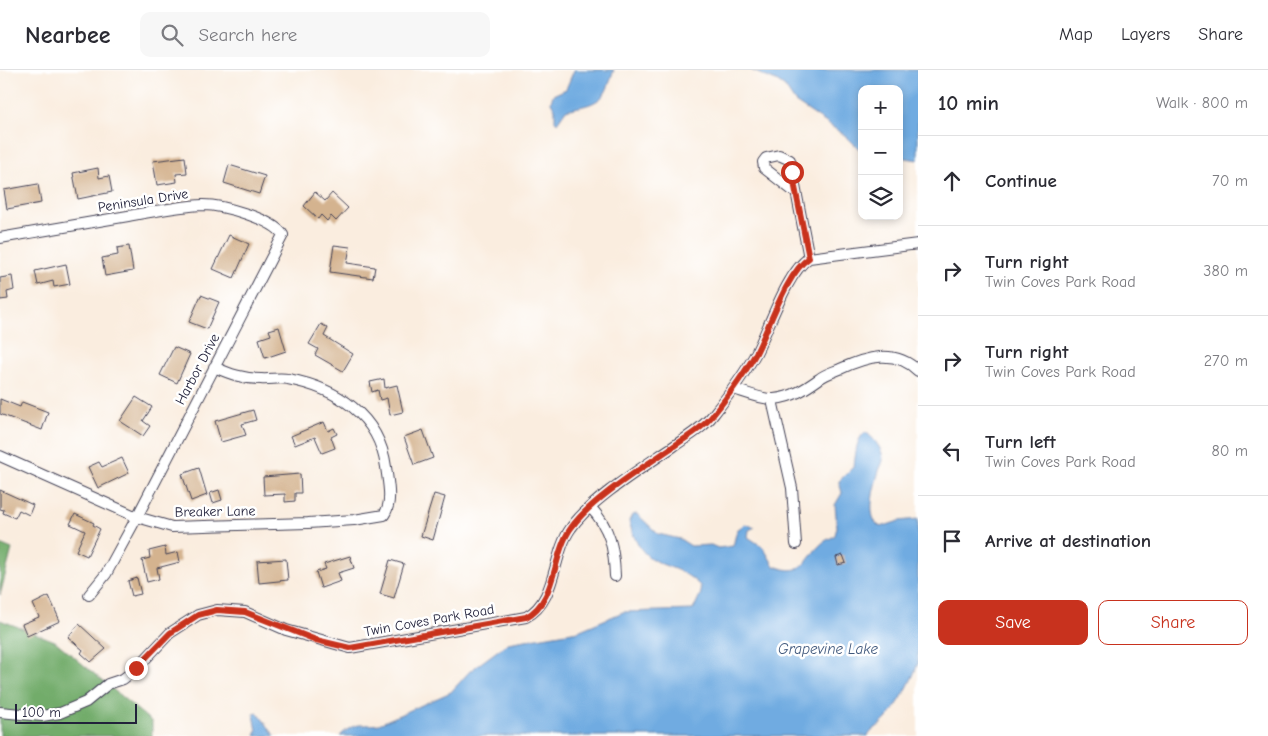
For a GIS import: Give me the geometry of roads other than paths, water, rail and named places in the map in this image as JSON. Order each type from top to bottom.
[{"type":"street","points":[[796,193],[809,258],[918,244]]},
{"type":"street","name":"Peninsula Drive","points":[[0,238],[173,208],[204,205],[246,214],[271,224],[278,228],[283,235]]},
{"type":"street","name":"Harbor Drive","points":[[90,596],[106,574],[137,517],[283,235]]},
{"type":"street","name":"Twin Coves Park Road","points":[[0,712],[42,716],[60,713],[86,702],[108,684],[123,679],[170,633],[198,615],[217,610],[245,612],[308,637],[350,648],[526,617],[539,607],[571,528],[591,508],[628,478],[711,418],[756,354],[790,279],[801,263],[809,258]]},
{"type":"street","points":[[733,389],[772,400],[799,392],[820,378],[867,358],[883,356],[908,362],[918,371]]},
{"type":"street","name":"Breaker Lane","points":[[0,456],[137,517],[172,527],[311,523],[354,520],[384,515],[389,508],[389,488],[383,454],[369,423],[344,398],[287,379],[262,380],[236,376],[214,367]]},
{"type":"street","points":[[772,400],[792,488],[796,544]]},
{"type":"street","points":[[591,508],[602,520],[611,536],[615,576]]},
{"type":"water","points":[[574,70],[614,70],[607,89],[600,99],[566,110],[557,123],[555,121],[555,109],[551,102],[553,95],[566,89]]},
{"type":"water","points":[[751,70],[918,70],[918,160],[903,158],[903,85],[858,85],[858,148],[846,136],[795,102],[785,87]]},
{"type":"water","name":"Grapevine Lake","points":[[864,433],[867,433],[875,441],[883,456],[872,501],[873,517],[876,523],[881,527],[899,521],[918,519],[918,662],[909,684],[894,709],[868,736],[340,736],[355,726],[379,724],[451,692],[470,671],[508,643],[578,631],[623,612],[693,610],[701,593],[700,586],[679,571],[650,558],[642,550],[629,521],[632,515],[637,514],[658,534],[680,539],[691,546],[711,545],[718,548],[733,546],[737,530],[745,524],[755,527],[749,530],[748,537],[763,547],[774,566],[794,570],[800,567],[805,564],[818,547],[835,535],[837,527],[835,505],[842,493],[839,481],[853,467],[857,445]]},
{"type":"water","points":[[258,713],[275,736],[255,736],[257,731],[254,714]]}]
